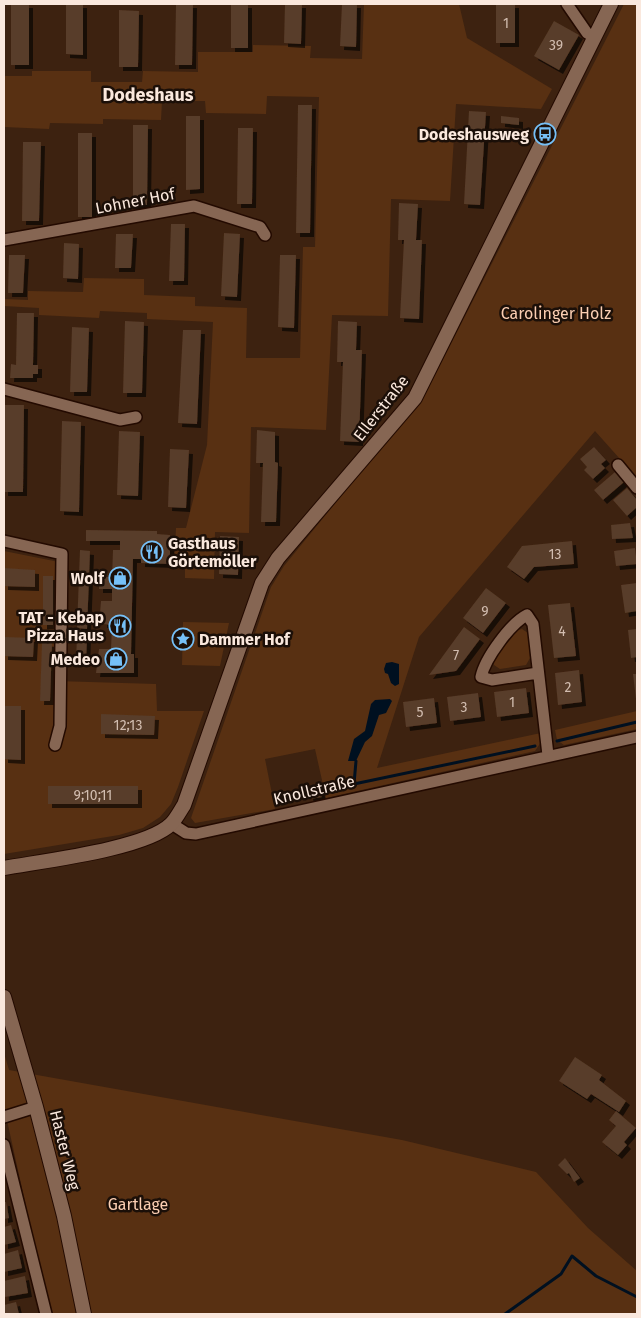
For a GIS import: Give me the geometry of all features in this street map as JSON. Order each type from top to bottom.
[{"type":"street","points":[[567,4],[587,33],[594,36]]},
{"type":"street","name":"Ellerstraße","points":[[172,824],[184,805],[262,583],[278,558],[415,398],[481,268],[594,36],[612,4]]},
{"type":"street","name":"Lohner Hof","points":[[4,240],[194,206],[260,227],[265,235]]},
{"type":"street","points":[[4,388],[120,420],[136,417]]},
{"type":"street","points":[[618,465],[637,488]]},
{"type":"street","points":[[4,541],[62,554],[60,726],[55,745]]},
{"type":"street","points":[[538,673],[492,680],[481,677],[483,666],[517,620],[527,614],[533,624],[548,755]]},
{"type":"street","name":"Knollstraße","points":[[172,824],[186,833],[196,834],[548,755],[637,737]]},
{"type":"street","points":[[4,868],[118,847],[154,836],[172,824]]},
{"type":"street","name":"Haster Weg","points":[[4,997],[36,1107],[64,1216],[84,1314]]},
{"type":"street","points":[[4,1117],[36,1107]]},
{"type":"street","points":[[4,1145],[46,1314]]},
{"type":"green space","points":[[364,4],[459,4],[467,38],[552,89],[541,109],[456,104],[450,201],[391,199],[388,316],[332,315],[326,430],[251,427],[249,533],[215,532],[214,579],[185,578],[185,568],[174,568],[176,528],[186,528],[207,445],[213,322],[147,319],[147,313],[100,311],[99,318],[39,315],[39,308],[4,306],[4,299],[28,300],[28,291],[83,292],[84,278],[144,279],[144,295],[195,297],[195,306],[247,308],[246,358],[300,358],[303,247],[315,247],[319,97],[267,96],[266,114],[206,113],[205,101],[162,101],[161,120],[103,119],[103,124],[50,123],[49,129],[4,127],[4,76],[32,76],[32,71],[91,71],[91,82],[142,82],[143,71],[198,72],[198,52],[253,52],[253,45],[311,46],[310,58],[362,59]]},
{"type":"green space","name":"Carolinger Holz","points":[[624,4],[637,4],[637,478],[595,431],[419,637],[377,768],[541,733],[541,742],[535,751],[326,798],[315,749],[265,759],[275,809],[195,823],[191,818],[271,587],[284,566],[427,391]]},
{"type":"green space","points":[[4,551],[59,562],[56,681],[156,684],[157,711],[204,711],[171,804],[160,817],[143,828],[119,835],[4,854]]},
{"type":"green space","points":[[183,622],[229,623],[220,666],[182,665]]},
{"type":"green space","points":[[522,629],[528,633],[530,658],[526,665],[500,669],[494,665],[494,660],[515,631]]},
{"type":"green space","points":[[637,711],[637,729],[564,745],[557,740],[555,730]]},
{"type":"green space","name":"Gartlage","points":[[4,1053],[9,1070],[402,1140],[536,1172],[588,1228],[637,1271],[637,1314],[50,1314],[4,1107]]},
{"type":"water","points":[[386,663],[399,664],[399,684],[395,686],[391,683],[384,669]]},
{"type":"water","points":[[390,699],[392,701],[386,713],[379,715],[372,736],[365,742],[356,761],[348,761],[354,739],[365,731],[371,704],[375,700]]},
{"type":"building","points":[[11,4],[29,4],[29,65],[11,65]]},
{"type":"building","points":[[66,4],[83,4],[83,55],[66,54]]},
{"type":"building","points":[[176,4],[193,4],[192,65],[175,65]]},
{"type":"building","points":[[231,4],[248,4],[248,48],[231,48]]},
{"type":"building","points":[[285,4],[302,4],[301,44],[284,43]]},
{"type":"building","points":[[342,4],[357,4],[356,47],[340,46]]},
{"type":"building","points":[[496,4],[515,4],[515,43],[496,43]]},
{"type":"building","points":[[119,10],[139,11],[138,67],[119,67]]},
{"type":"building","points":[[554,21],[579,35],[559,70],[534,56]]},
{"type":"building","points":[[298,105],[312,105],[310,233],[296,233]]},
{"type":"building","points":[[469,111],[486,112],[480,205],[464,204]]},
{"type":"building","points":[[186,116],[200,116],[200,189],[186,190]]},
{"type":"building","points":[[501,116],[519,118],[519,125],[501,123]]},
{"type":"building","points":[[133,125],[148,125],[147,205],[133,205]]},
{"type":"building","points":[[238,128],[253,128],[252,204],[237,204]]},
{"type":"building","points":[[78,133],[92,133],[92,217],[78,217]]},
{"type":"building","points":[[23,142],[41,142],[39,221],[22,221]]},
{"type":"building","points":[[399,203],[418,204],[416,240],[422,240],[419,319],[400,318],[404,240],[398,240]]},
{"type":"building","points":[[171,224],[185,224],[184,281],[169,281]]},
{"type":"building","points":[[224,233],[240,234],[237,297],[221,296]]},
{"type":"building","points":[[116,234],[133,234],[131,268],[115,268]]},
{"type":"building","points":[[64,243],[79,244],[78,279],[63,278]]},
{"type":"building","points":[[9,255],[25,255],[23,293],[8,293]]},
{"type":"building","points":[[280,255],[296,255],[294,328],[278,327]]},
{"type":"building","points":[[17,313],[34,313],[33,365],[38,365],[38,374],[33,374],[33,378],[10,378],[11,364],[16,365]]},
{"type":"building","points":[[125,321],[144,322],[142,393],[123,393]]},
{"type":"building","points":[[338,321],[357,322],[356,350],[362,350],[359,442],[340,441],[343,362],[337,362]]},
{"type":"building","points":[[72,327],[89,328],[87,392],[70,392]]},
{"type":"building","points":[[183,330],[201,330],[197,424],[178,423]]},
{"type":"building","points":[[4,405],[24,405],[23,492],[4,492]]},
{"type":"building","points":[[62,421],[81,422],[79,512],[60,511]]},
{"type":"building","points":[[257,430],[275,432],[275,462],[278,463],[276,522],[261,522],[263,463],[256,463]]},
{"type":"building","points":[[119,431],[140,432],[138,496],[117,495]]},
{"type":"building","points":[[594,447],[606,460],[601,464],[605,468],[593,479],[584,470],[587,467],[580,459]]},
{"type":"building","points":[[170,449],[189,450],[186,508],[168,507]]},
{"type":"building","points":[[615,472],[624,482],[603,500],[594,490]]},
{"type":"building","points":[[627,488],[637,500],[637,507],[627,516],[613,500]]},
{"type":"building","points":[[630,523],[633,538],[612,539],[611,525]]},
{"type":"building","points":[[86,530],[157,531],[157,534],[170,535],[170,564],[141,563],[141,559],[133,559],[131,654],[134,654],[134,673],[96,673],[99,649],[111,649],[112,625],[103,624],[103,613],[100,613],[101,601],[112,601],[112,589],[99,589],[99,577],[112,577],[113,550],[120,550],[120,541],[86,541]]},
{"type":"building","points":[[220,536],[239,537],[238,575],[219,574]]},
{"type":"building","points":[[572,541],[574,564],[534,567],[524,579],[507,567],[522,546]]},
{"type":"building","points":[[635,548],[637,564],[616,566],[614,551]]},
{"type":"building","points":[[80,550],[90,551],[87,629],[77,628]]},
{"type":"building","points":[[4,568],[35,570],[35,587],[4,586]]},
{"type":"building","points":[[43,576],[53,576],[53,625],[43,625]]},
{"type":"building","points":[[637,583],[637,611],[625,613],[621,585]]},
{"type":"building","points":[[486,588],[506,603],[483,633],[463,618]]},
{"type":"building","points":[[570,603],[576,656],[554,658],[548,605]]},
{"type":"building","points":[[464,627],[480,639],[456,671],[429,675]]},
{"type":"building","points":[[637,629],[637,657],[631,658],[628,630]]},
{"type":"building","points":[[77,636],[87,636],[86,663],[76,662]]},
{"type":"building","points":[[4,637],[34,638],[33,657],[4,656]]},
{"type":"building","points":[[42,642],[52,643],[50,701],[40,701]]},
{"type":"building","points":[[579,670],[582,702],[558,705],[555,673]]},
{"type":"building","points":[[633,674],[637,674],[637,699],[636,699]]},
{"type":"building","points":[[526,688],[529,713],[497,717],[494,692]]},
{"type":"building","points":[[478,693],[481,717],[450,721],[447,697]]},
{"type":"building","points":[[434,698],[437,723],[406,727],[403,702]]},
{"type":"building","points":[[4,706],[21,706],[21,760],[4,759]]},
{"type":"building","points":[[101,714],[155,716],[154,735],[101,734]]},
{"type":"building","points":[[48,786],[138,786],[138,804],[48,804]]},
{"type":"building","points":[[320,789],[322,797],[310,799],[308,791]]},
{"type":"building","points":[[575,1057],[602,1075],[599,1080],[626,1101],[619,1112],[591,1094],[587,1099],[559,1081]]},
{"type":"building","points":[[616,1111],[636,1128],[624,1142],[627,1145],[618,1155],[602,1142],[616,1126],[609,1120]]},
{"type":"building","points":[[565,1158],[580,1178],[574,1182],[569,1173],[567,1174],[558,1165]]},
{"type":"building","points":[[4,1202],[6,1202],[9,1218],[4,1219]]},
{"type":"building","points":[[11,1225],[16,1242],[4,1245],[4,1227]]},
{"type":"building","points":[[18,1250],[22,1268],[4,1272],[4,1254]]},
{"type":"building","points":[[25,1276],[28,1293],[5,1297],[4,1281]]},
{"type":"building","points":[[16,1302],[19,1314],[4,1314],[4,1305]]},
{"type":"waterway","points":[[557,741],[637,722]]},
{"type":"waterway","points":[[356,761],[354,784],[535,746]]},
{"type":"waterway","points":[[505,1314],[561,1274],[572,1256],[596,1276],[637,1297]]},
{"type":"place","name":"Dodeshausweg","points":[[545,134]]},
{"type":"place","name":"Gasthaus Görtemöller","points":[[152,552]]},
{"type":"place","name":"Wolf","points":[[120,578]]},
{"type":"place","name":"TAT - Kebap Pizza Haus","points":[[120,626]]},
{"type":"place","name":"Dammer Hof","points":[[183,639]]},
{"type":"place","name":"Medeo","points":[[116,659]]},
{"type":"district","name":"Dodeshaus","points":[[148,95]]}]
